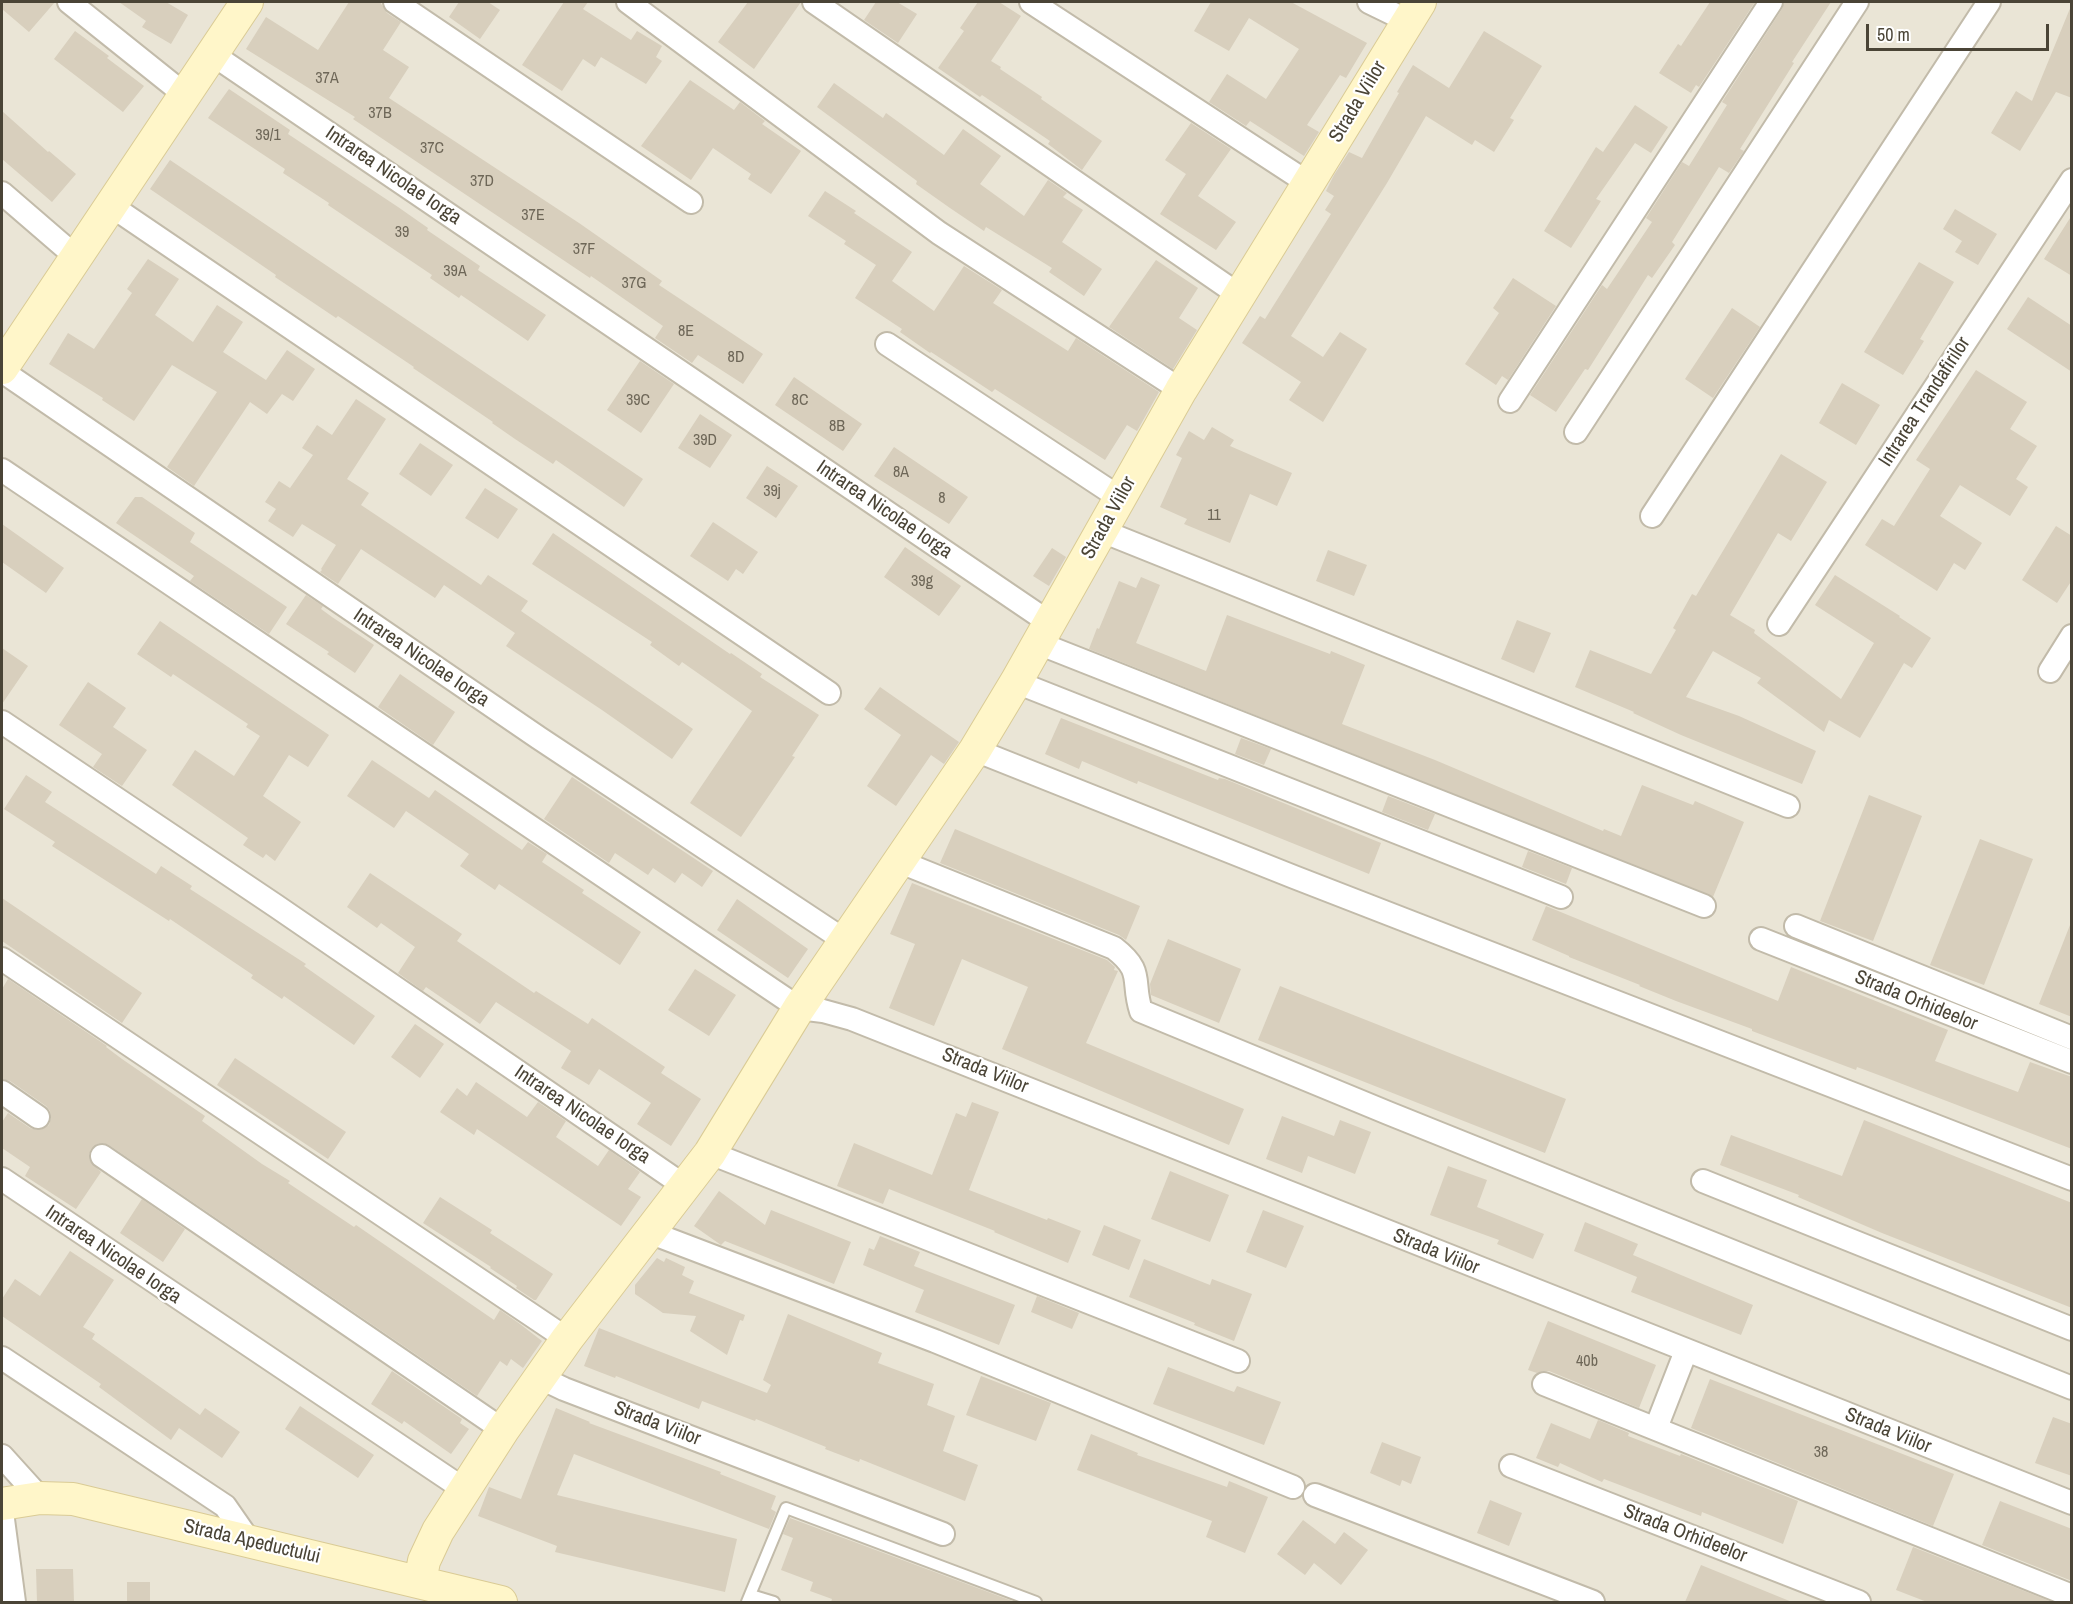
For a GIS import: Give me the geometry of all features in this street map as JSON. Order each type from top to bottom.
[{"type":"street","points":[[69,2],[184,94]]},
{"type":"street","name":"Intrarea Nicolae Iorga","points":[[247,2],[75,256],[2,370],[539,738],[844,940]]},
{"type":"street","points":[[395,2],[692,202]]},
{"type":"street","points":[[628,2],[939,233],[1182,390]]},
{"type":"street","points":[[814,2],[1239,295]]},
{"type":"street","points":[[1031,2],[1308,183]]},
{"type":"street","name":"Strada Viilor","points":[[420,1582],[430,1545],[503,1430],[567,1339],[710,1153],[799,1008],[975,750],[1016,682],[1182,390],[1414,11],[1369,2]]},
{"type":"street","points":[[1510,401],[1771,2]]},
{"type":"street","points":[[1576,432],[1857,2]]},
{"type":"street","points":[[1652,516],[1989,2]]},
{"type":"street","name":"Intrarea Nicolae Iorga","points":[[212,54],[1044,633],[1704,906]]},
{"type":"street","name":"Intrarea Trandafirilor","points":[[1779,624],[2072,180]]},
{"type":"street","points":[[2,193],[75,256]]},
{"type":"street","points":[[110,205],[829,693]]},
{"type":"street","points":[[887,344],[1120,498]]},
{"type":"street","points":[[2,470],[799,1008]]},
{"type":"street","points":[[1102,531],[1788,806]]},
{"type":"street","points":[[2050,671],[2072,636]]},
{"type":"street","points":[[1016,682],[1561,897]]},
{"type":"street","name":"Intrarea Nicolae Iorga","points":[[2,722],[686,1186]]},
{"type":"street","points":[[975,750],[1327,890],[2072,1179]]},
{"type":"street","points":[[898,861],[1114,948],[1129,960],[1137,977],[1137,997],[1141,1011],[1410,1122],[2072,1388]]},
{"type":"street","points":[[1796,926],[2072,1038]]},
{"type":"street","name":"Strada Orhideelor","points":[[1761,939],[2072,1062]]},
{"type":"street","points":[[2,959],[567,1339]]},
{"type":"street","name":"Strada Viilor","points":[[799,1008],[852,1018],[2072,1503]]},
{"type":"street","points":[[2,1092],[38,1117]]},
{"type":"street","points":[[710,1153],[1238,1360]]},
{"type":"street","points":[[102,1156],[503,1430]]},
{"type":"street","name":"Intrarea Nicolae Iorga","points":[[2,1179],[465,1490]]},
{"type":"street","points":[[1703,1181],[2072,1329]]},
{"type":"street","points":[[649,1232],[935,1341],[1293,1487]]},
{"type":"street","points":[[1656,1428],[1686,1351]]},
{"type":"street","points":[[2,1358],[225,1506],[250,1542]]},
{"type":"street","name":"Strada Viilor","points":[[540,1377],[564,1389],[943,1534]]},
{"type":"street","points":[[1544,1384],[2072,1596]]},
{"type":"street","points":[[2,1456],[40,1498]]},
{"type":"street","name":"Strada Orhideelor","points":[[1511,1466],[1859,1602]]},
{"type":"street","points":[[1315,1495],[1593,1602]]},
{"type":"street","name":"Strada Apeductului","points":[[2,1504],[40,1498],[73,1499],[501,1602]]},
{"type":"street","points":[[2,1512],[14,1602]]},
{"type":"lane","points":[[774,1602],[749,1599],[786,1508],[1036,1602]]},
{"type":"shaded area","points":[[2,2],[2071,2],[2071,1602],[2,1602]]},
{"type":"building","points":[[2,2],[55,2],[29,32],[2,9]]},
{"type":"building","points":[[119,2],[166,2],[188,15],[171,44],[142,27],[146,21]]},
{"type":"building","points":[[349,2],[380,2],[387,13],[401,22],[383,50],[409,67],[389,98],[579,223],[662,281],[659,285],[763,354],[743,384],[698,355],[692,363],[655,338],[663,326],[353,119],[355,117],[246,49],[266,17],[318,50]]},
{"type":"building","points":[[459,2],[488,2],[500,10],[480,39],[449,17]]},
{"type":"building","points":[[564,2],[588,2],[583,9],[631,40],[637,31],[662,46],[656,57],[662,61],[646,84],[601,57],[595,67],[583,59],[562,91],[522,65]]},
{"type":"building","points":[[748,2],[801,2],[754,69],[718,42]]},
{"type":"building","points":[[876,2],[897,2],[917,14],[898,43],[864,20]]},
{"type":"building","points":[[978,2],[999,2],[1021,16],[991,61],[1102,141],[1082,170],[1048,144],[1050,141],[938,68],[964,31],[960,28]]},
{"type":"building","points":[[1211,2],[1291,2],[1367,43],[1346,78],[1340,75],[1307,125],[1319,132],[1304,156],[1250,121],[1246,126],[1209,102],[1227,74],[1266,99],[1299,49],[1249,18],[1229,51],[1194,31]]},
{"type":"building","points":[[1710,2],[1755,2],[1699,87],[1696,85],[1691,93],[1659,73],[1678,44],[1681,46]]},
{"type":"building","points":[[1784,2],[1831,2],[1740,149],[1744,151],[1729,173],[1719,167],[1672,242],[1675,245],[1652,278],[1648,275],[1588,370],[1585,369],[1556,412],[1530,395],[1602,285],[1607,289],[1652,222],[1646,218],[1682,162],[1689,166],[1727,105],[1722,102],[1782,9]]},
{"type":"building","points":[[2071,6],[2072,98],[2056,92],[2020,151],[1991,133],[2016,91],[2032,101]]},
{"type":"building","points":[[75,31],[144,86],[123,112],[54,59]]},
{"type":"building","points":[[1484,31],[1542,66],[1510,118],[1514,120],[1494,152],[1475,140],[1472,145],[1426,116],[1387,183],[1291,336],[1323,357],[1340,332],[1367,349],[1323,422],[1289,400],[1301,382],[1242,343],[1260,316],[1265,319],[1331,214],[1325,210],[1334,196],[1326,191],[1334,175],[1349,152],[1362,158],[1413,65],[1449,88]]},
{"type":"building","points":[[690,80],[734,110],[740,102],[765,121],[762,124],[801,151],[771,194],[748,179],[751,174],[713,148],[691,180],[641,146]]},
{"type":"building","points":[[834,83],[883,118],[886,113],[944,155],[963,129],[1001,156],[980,184],[1024,216],[1048,180],[1067,193],[1063,197],[1083,210],[1062,242],[1102,269],[1084,296],[1049,272],[1052,268],[986,227],[984,231],[916,184],[917,181],[817,107]]},
{"type":"building","points":[[229,89],[290,130],[288,134],[428,228],[427,230],[480,266],[478,270],[546,315],[528,341],[461,295],[459,298],[430,278],[432,275],[283,173],[285,169],[208,118]]},
{"type":"building","points":[[1635,105],[1668,127],[1651,153],[1635,143],[1596,199],[1601,201],[1571,248],[1544,231],[1596,147],[1603,152]]},
{"type":"building","points":[[2,111],[76,174],[52,202],[2,159]]},
{"type":"building","points":[[1191,123],[1231,149],[1198,196],[1236,222],[1216,250],[1160,214],[1186,174],[1165,160]]},
{"type":"building","points":[[170,160],[643,479],[624,507],[556,460],[553,464],[515,439],[414,367],[275,277],[276,275],[150,189]]},
{"type":"building","points":[[825,191],[912,252],[892,281],[934,311],[964,266],[1002,290],[993,303],[1068,351],[1076,338],[1159,392],[1137,431],[1127,425],[1105,460],[995,389],[992,392],[930,353],[900,332],[902,329],[855,298],[876,265],[844,244],[846,241],[808,216]]},
{"type":"building","points":[[1955,209],[1997,234],[1978,265],[1955,252],[1962,241],[1943,229]]},
{"type":"building","points":[[2072,215],[2072,276],[2044,259]]},
{"type":"building","points":[[148,259],[179,279],[155,315],[193,342],[217,305],[243,322],[223,352],[266,380],[287,350],[315,369],[293,401],[282,394],[267,414],[250,402],[194,486],[167,467],[217,392],[172,365],[134,421],[102,400],[103,398],[49,364],[68,333],[94,349],[132,293],[127,289]]},
{"type":"building","points":[[1156,260],[1198,288],[1179,318],[1197,330],[1173,369],[1109,327]]},
{"type":"building","points":[[1919,262],[1954,282],[1920,339],[1924,341],[1903,375],[1864,352]]},
{"type":"building","points":[[1513,278],[1556,306],[1508,380],[1502,376],[1496,385],[1465,364],[1499,313],[1493,308]]},
{"type":"building","points":[[2028,297],[2072,326],[2072,372],[2007,329]]},
{"type":"building","points":[[1732,308],[1760,327],[1713,398],[1685,379]]},
{"type":"building","points":[[640,361],[674,384],[641,433],[607,410]]},
{"type":"building","points":[[1976,370],[2027,402],[2010,429],[2037,446],[2016,479],[2028,487],[2010,516],[1960,485],[1940,516],[1982,543],[1965,570],[1954,563],[1937,591],[1865,545],[1882,519],[1894,526],[1930,469],[1916,460]]},
{"type":"building","points":[[794,377],[862,424],[843,451],[775,405]]},
{"type":"building","points":[[1842,383],[1880,405],[1856,445],[1819,423]]},
{"type":"building","points":[[356,399],[386,419],[347,479],[369,493],[361,505],[481,585],[488,575],[528,601],[521,611],[693,729],[672,759],[506,646],[515,633],[444,585],[435,598],[361,549],[338,584],[320,572],[336,545],[302,524],[293,537],[268,521],[276,509],[265,502],[279,481],[290,488],[313,455],[302,448],[317,425],[332,435]]},
{"type":"building","points":[[700,414],[732,435],[710,468],[678,448]]},
{"type":"building","points":[[1212,427],[1234,440],[1230,446],[1292,473],[1277,506],[1250,494],[1230,543],[1184,524],[1187,519],[1160,507],[1182,458],[1176,455],[1189,431],[1204,440]]},
{"type":"building","points":[[420,443],[453,465],[431,496],[399,474]]},
{"type":"building","points":[[894,447],[968,497],[949,524],[874,476]]},
{"type":"building","points":[[1781,454],[1827,482],[1791,541],[1778,533],[1730,615],[1755,630],[1754,633],[1841,699],[1874,643],[1815,605],[1835,575],[1931,638],[1912,668],[1904,663],[1860,738],[1829,720],[1824,732],[1757,683],[1761,678],[1713,651],[1686,697],[1739,716],[1816,751],[1802,784],[1681,735],[1575,687],[1590,650],[1651,674],[1676,630],[1673,628],[1692,594],[1696,596]]},
{"type":"building","points":[[767,466],[798,486],[776,518],[746,498]]},
{"type":"building","points":[[485,488],[518,509],[498,539],[465,518]]},
{"type":"building","points":[[135,497],[142,497],[195,533],[190,542],[287,607],[269,634],[190,581],[194,576],[116,523]]},
{"type":"building","points":[[713,522],[758,552],[743,574],[736,569],[728,581],[690,556]]},
{"type":"building","points":[[2,524],[64,568],[46,593],[2,562]]},
{"type":"building","points":[[2056,526],[2072,536],[2072,580],[2057,603],[2022,580]]},
{"type":"building","points":[[553,533],[762,674],[760,677],[819,715],[792,756],[795,757],[741,837],[690,803],[752,711],[682,662],[679,666],[650,645],[652,642],[532,564]]},
{"type":"building","points":[[905,547],[961,586],[939,616],[884,577]]},
{"type":"building","points":[[1052,548],[1066,557],[1049,586],[1033,576]]},
{"type":"building","points":[[1328,550],[1367,565],[1354,596],[1316,581]]},
{"type":"building","points":[[1141,577],[1160,585],[1136,643],[1206,671],[1227,615],[1365,665],[1342,724],[1435,760],[1603,831],[1604,829],[1621,836],[1642,785],[1693,805],[1695,801],[1744,822],[1713,897],[1089,649],[1119,581],[1136,588]]},
{"type":"building","points":[[306,595],[323,606],[321,609],[374,645],[355,673],[327,654],[329,652],[286,624]]},
{"type":"building","points":[[1517,620],[1551,633],[1534,673],[1501,659]]},
{"type":"building","points":[[160,621],[329,735],[308,767],[289,755],[263,796],[301,822],[275,861],[266,854],[263,858],[243,845],[248,838],[172,785],[195,750],[234,776],[260,736],[246,727],[248,724],[173,674],[171,677],[137,654]]},
{"type":"building","points":[[2,648],[28,666],[2,704]]},
{"type":"building","points":[[400,674],[455,712],[433,745],[378,707]]},
{"type":"building","points":[[88,682],[126,708],[113,727],[147,750],[122,786],[93,767],[102,754],[59,725]]},
{"type":"building","points":[[880,687],[959,742],[944,764],[931,755],[896,806],[867,786],[901,735],[864,709]]},
{"type":"building","points":[[1061,718],[1218,780],[1219,778],[1225,779],[1381,843],[1369,874],[1138,781],[1137,784],[1082,761],[1079,769],[1045,754]]},
{"type":"building","points":[[1241,738],[1271,749],[1264,765],[1235,754]]},
{"type":"building","points":[[372,760],[429,798],[435,790],[522,850],[528,842],[547,854],[542,862],[584,890],[582,893],[641,932],[620,965],[499,884],[495,890],[460,866],[469,854],[406,811],[394,828],[347,796]]},
{"type":"building","points":[[26,775],[52,792],[45,802],[156,874],[161,866],[192,886],[190,889],[306,964],[304,966],[375,1016],[354,1045],[284,996],[282,999],[251,978],[253,975],[170,919],[169,921],[52,846],[55,842],[4,809]]},
{"type":"building","points":[[572,777],[713,871],[702,887],[682,873],[675,883],[653,868],[648,875],[615,853],[609,863],[544,819]]},
{"type":"building","points":[[1869,795],[1922,816],[1873,941],[1820,921]]},
{"type":"building","points":[[1388,796],[1435,814],[1428,830],[1382,812]]},
{"type":"building","points":[[955,829],[1140,906],[1126,940],[1119,935],[940,863]]},
{"type":"building","points":[[1980,839],[2033,859],[1984,985],[1930,965]]},
{"type":"building","points":[[1528,851],[1572,868],[1566,884],[1522,867]]},
{"type":"building","points":[[370,873],[462,934],[457,941],[534,993],[536,991],[588,1024],[592,1018],[665,1067],[661,1073],[701,1099],[671,1146],[637,1124],[651,1103],[599,1069],[589,1085],[561,1068],[571,1051],[496,1002],[480,1024],[426,987],[423,991],[398,973],[415,947],[381,923],[377,928],[347,907]]},
{"type":"building","points":[[912,883],[1107,960],[1115,967],[1114,970],[1118,971],[1086,1043],[1244,1109],[1229,1145],[1002,1049],[1028,987],[962,959],[934,1026],[889,1008],[915,944],[890,934]]},
{"type":"building","points":[[2,898],[142,993],[122,1023],[2,941]]},
{"type":"building","points":[[737,899],[808,949],[788,978],[717,930]]},
{"type":"building","points":[[1546,906],[1778,1001],[1791,967],[1948,1030],[1935,1061],[2018,1092],[2030,1062],[2072,1077],[2072,1149],[1857,1067],[1856,1070],[1752,1031],[1752,1029],[1676,1001],[1532,940]]},
{"type":"building","points":[[2070,925],[2072,925],[2072,1017],[2039,1004]]},
{"type":"building","points":[[1168,939],[1241,969],[1219,1023],[1151,995],[1150,984]]},
{"type":"building","points":[[695,969],[736,995],[709,1036],[668,1010]]},
{"type":"building","points":[[8,979],[205,1116],[202,1121],[290,1181],[288,1183],[354,1227],[356,1225],[494,1320],[500,1310],[520,1324],[542,1341],[523,1368],[511,1359],[507,1366],[500,1361],[477,1396],[109,1145],[97,1144],[91,1149],[90,1161],[101,1172],[76,1209],[25,1176],[30,1167],[2,1148],[2,1122],[8,1113],[30,1128],[37,1130],[49,1125],[51,1118],[46,1106],[10,1081],[2,1079],[2,989]]},
{"type":"building","points":[[1280,986],[1566,1099],[1545,1153],[1258,1040]]},
{"type":"building","points":[[415,1024],[444,1044],[420,1078],[391,1057]]},
{"type":"building","points":[[235,1058],[346,1132],[328,1159],[217,1085]]},
{"type":"building","points":[[476,1082],[527,1117],[538,1102],[566,1121],[556,1137],[598,1166],[609,1150],[640,1172],[628,1189],[641,1197],[621,1226],[477,1129],[474,1135],[440,1112],[457,1088],[467,1096]]},
{"type":"building","points":[[972,1102],[999,1112],[969,1190],[1081,1231],[1068,1263],[889,1189],[883,1204],[837,1186],[854,1143],[932,1175],[956,1113],[966,1117]]},
{"type":"building","points":[[1282,1116],[1334,1136],[1340,1120],[1371,1132],[1355,1174],[1308,1156],[1302,1173],[1266,1159]]},
{"type":"building","points":[[1864,1120],[2072,1203],[2072,1308],[1882,1233],[1798,1197],[1799,1195],[1720,1165],[1731,1135],[1842,1176]]},
{"type":"building","points":[[1448,1166],[1487,1180],[1477,1207],[1544,1234],[1533,1259],[1497,1244],[1499,1240],[1430,1215]]},
{"type":"building","points":[[1170,1171],[1229,1195],[1210,1242],[1151,1219]]},
{"type":"building","points":[[719,1191],[765,1225],[771,1210],[851,1242],[834,1284],[725,1241],[721,1245],[694,1226]]},
{"type":"building","points":[[440,1197],[492,1230],[490,1233],[553,1274],[536,1300],[516,1288],[517,1286],[491,1267],[423,1223]]},
{"type":"building","points":[[142,1199],[185,1229],[163,1262],[120,1233]]},
{"type":"building","points":[[1263,1210],[1304,1226],[1286,1268],[1246,1252]]},
{"type":"building","points":[[1585,1222],[1638,1244],[1633,1255],[1753,1305],[1741,1335],[1631,1292],[1637,1277],[1574,1251]]},
{"type":"building","points":[[1104,1225],[1141,1240],[1129,1270],[1092,1255]]},
{"type":"building","points":[[880,1236],[920,1252],[914,1266],[1015,1305],[999,1345],[915,1312],[924,1290],[863,1265],[869,1248],[874,1250]]},
{"type":"building","points":[[70,1251],[114,1280],[83,1327],[95,1334],[92,1339],[200,1415],[205,1408],[240,1432],[222,1458],[179,1428],[171,1440],[99,1387],[101,1384],[2,1316],[2,1299],[15,1279],[40,1296]]},
{"type":"building","points":[[657,1258],[664,1262],[666,1258],[685,1267],[682,1275],[694,1281],[689,1293],[745,1315],[743,1321],[740,1320],[727,1355],[690,1331],[696,1316],[663,1313],[635,1294],[635,1285]]},
{"type":"building","points":[[1144,1259],[1210,1285],[1212,1279],[1252,1294],[1234,1341],[1129,1297]]},
{"type":"building","points":[[1037,1296],[1079,1313],[1072,1329],[1031,1312]]},
{"type":"building","points":[[788,1314],[882,1353],[878,1363],[934,1384],[927,1405],[955,1416],[943,1451],[978,1465],[965,1501],[860,1459],[859,1462],[825,1449],[826,1447],[756,1419],[755,1421],[702,1401],[699,1409],[616,1376],[615,1378],[584,1366],[599,1328],[767,1393],[771,1385],[763,1380]]},
{"type":"building","points":[[1548,1321],[1656,1365],[1639,1408],[1549,1371],[1537,1373],[1528,1370]]},
{"type":"building","points":[[1168,1367],[1234,1392],[1237,1386],[1281,1402],[1264,1445],[1153,1404]]},
{"type":"building","points":[[392,1371],[462,1419],[460,1423],[469,1429],[451,1454],[404,1421],[402,1424],[371,1404]]},
{"type":"building","points":[[981,1376],[1051,1403],[1036,1441],[966,1415]]},
{"type":"building","points":[[1710,1379],[1954,1474],[1933,1526],[1691,1428]]},
{"type":"building","points":[[300,1406],[374,1455],[358,1478],[285,1429]]},
{"type":"building","points":[[556,1408],[589,1423],[721,1472],[720,1474],[776,1496],[771,1509],[776,1512],[769,1529],[574,1454],[557,1495],[737,1539],[725,1592],[555,1552],[557,1546],[478,1516],[489,1487],[521,1499]]},
{"type":"building","points":[[2053,1417],[2072,1424],[2072,1476],[2035,1463]]},
{"type":"building","points":[[1598,1420],[1629,1433],[1628,1436],[1680,1456],[1681,1454],[1798,1501],[1783,1544],[1702,1512],[1701,1516],[1604,1479],[1602,1482],[1560,1463],[1558,1467],[1536,1458],[1551,1423],[1590,1439]]},
{"type":"building","points":[[1091,1434],[1138,1453],[1137,1455],[1227,1487],[1229,1481],[1268,1497],[1245,1553],[1206,1537],[1212,1521],[1077,1470]]},
{"type":"building","points":[[1382,1442],[1421,1457],[1411,1484],[1402,1480],[1400,1486],[1370,1473]]},
{"type":"building","points":[[1490,1500],[1522,1513],[1509,1546],[1477,1533]]},
{"type":"building","points":[[2000,1501],[2072,1529],[2072,1581],[1982,1545]]},
{"type":"building","points":[[790,1518],[1015,1602],[831,1602],[832,1599],[810,1591],[813,1582],[781,1570],[793,1538],[783,1534]]},
{"type":"building","points":[[1303,1520],[1335,1544],[1344,1532],[1368,1550],[1341,1585],[1314,1563],[1305,1575],[1277,1554]]},
{"type":"building","points":[[1913,1547],[2052,1602],[1927,1602],[1896,1590]]},
{"type":"building","points":[[1701,1565],[1792,1602],[1685,1602]]},
{"type":"building","points":[[36,1569],[73,1569],[74,1602],[37,1602]]},
{"type":"building","points":[[127,1582],[150,1582],[150,1602],[127,1602]]}]
